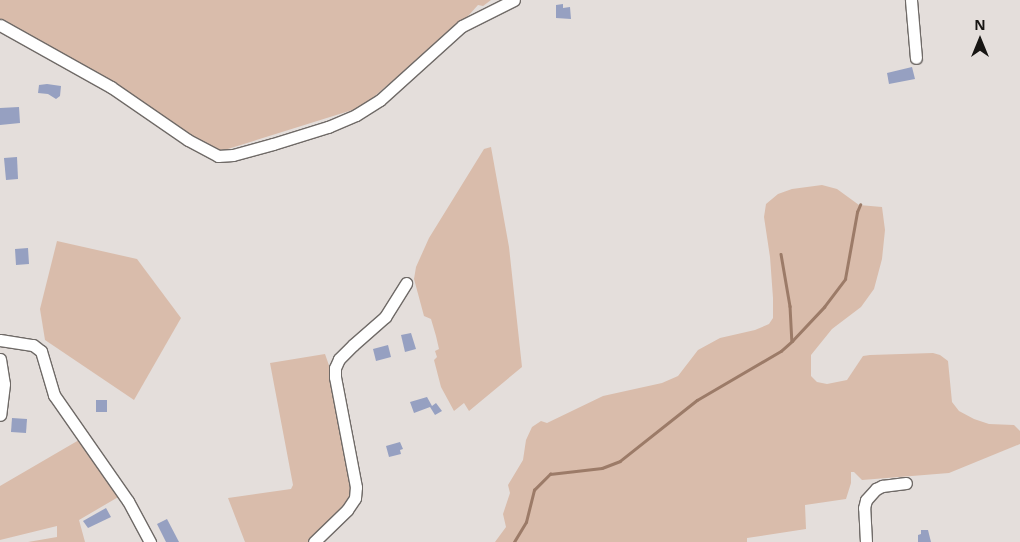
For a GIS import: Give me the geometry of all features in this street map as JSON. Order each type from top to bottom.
[{"type":"street","points":[[0,25],[111,87],[188,140],[218,156],[233,155],[273,144],[328,127],[356,115],[380,100],[462,26],[514,0]]},
{"type":"street","points":[[911,0],[916,58]]},
{"type":"street","points":[[314,542],[347,510],[355,498],[356,487],[335,368],[339,359],[352,345],[385,317],[406,283]]},
{"type":"street","points":[[0,340],[33,345],[41,351],[54,395],[128,500],[150,542]]},
{"type":"street","points":[[0,359],[4,384],[0,415]]},
{"type":"street","points":[[866,542],[864,508],[866,500],[876,489],[882,486],[906,483]]},
{"type":"shaded area","points":[[0,0],[491,0],[483,6],[478,5],[469,15],[362,107],[218,152],[115,86],[0,20]]},
{"type":"shaded area","points":[[491,147],[509,247],[522,367],[469,411],[464,403],[454,411],[441,387],[434,360],[437,357],[435,351],[439,349],[436,336],[431,319],[424,316],[414,279],[416,267],[429,238],[484,149]]},
{"type":"shaded area","points":[[822,185],[837,189],[859,205],[882,207],[885,230],[882,259],[874,289],[861,307],[832,329],[811,355],[811,376],[817,382],[827,384],[847,380],[863,356],[933,353],[940,355],[948,361],[952,402],[959,411],[989,424],[1014,425],[1020,431],[1020,444],[949,473],[862,480],[854,472],[851,472],[851,483],[846,499],[805,505],[806,529],[747,538],[747,542],[495,542],[506,527],[503,514],[510,493],[508,485],[523,460],[526,440],[532,427],[541,421],[547,423],[603,396],[662,383],[678,376],[698,350],[720,338],[755,330],[769,324],[773,318],[773,298],[770,257],[764,217],[766,204],[778,194],[792,189]]},
{"type":"shaded area","points":[[57,241],[137,259],[181,318],[134,400],[45,340],[40,309]]},
{"type":"shaded area","points":[[325,354],[332,374],[351,494],[341,511],[308,542],[245,542],[228,498],[291,489],[293,485],[270,363]]},
{"type":"shaded area","points":[[79,440],[120,496],[79,520],[85,542],[28,542],[57,537],[57,526],[0,540],[0,486]]},
{"type":"building","points":[[563,4],[563,8],[570,7],[571,19],[556,18],[556,5]]},
{"type":"building","points":[[912,67],[915,79],[889,84],[887,73]]},
{"type":"building","points":[[39,85],[61,86],[60,96],[56,99],[48,94],[38,93]]},
{"type":"building","points":[[19,107],[20,123],[0,125],[0,108]]},
{"type":"building","points":[[17,157],[18,179],[6,180],[4,158]]},
{"type":"building","points":[[28,248],[29,264],[16,265],[15,249]]},
{"type":"building","points":[[411,333],[416,349],[405,352],[401,335]]},
{"type":"building","points":[[388,345],[391,357],[376,361],[373,349]]},
{"type":"building","points":[[427,397],[432,406],[436,403],[442,411],[435,415],[430,407],[414,413],[410,402]]},
{"type":"building","points":[[96,400],[107,400],[107,412],[96,412]]},
{"type":"building","points":[[12,418],[27,419],[26,433],[11,432]]},
{"type":"building","points":[[400,442],[403,449],[400,450],[401,454],[389,457],[386,446]]},
{"type":"building","points":[[106,508],[111,517],[88,528],[83,521]]},
{"type":"building","points":[[167,519],[179,542],[166,542],[157,524]]},
{"type":"building","points":[[921,530],[928,530],[931,542],[918,542],[918,535],[921,534]]},
{"type":"waterway","points":[[514,542],[526,522],[534,490],[550,474],[602,468],[620,461],[697,400],[781,351],[792,341],[824,307],[845,279],[857,212],[860,205]]},
{"type":"waterway","points":[[781,254],[790,306],[792,341]]}]
